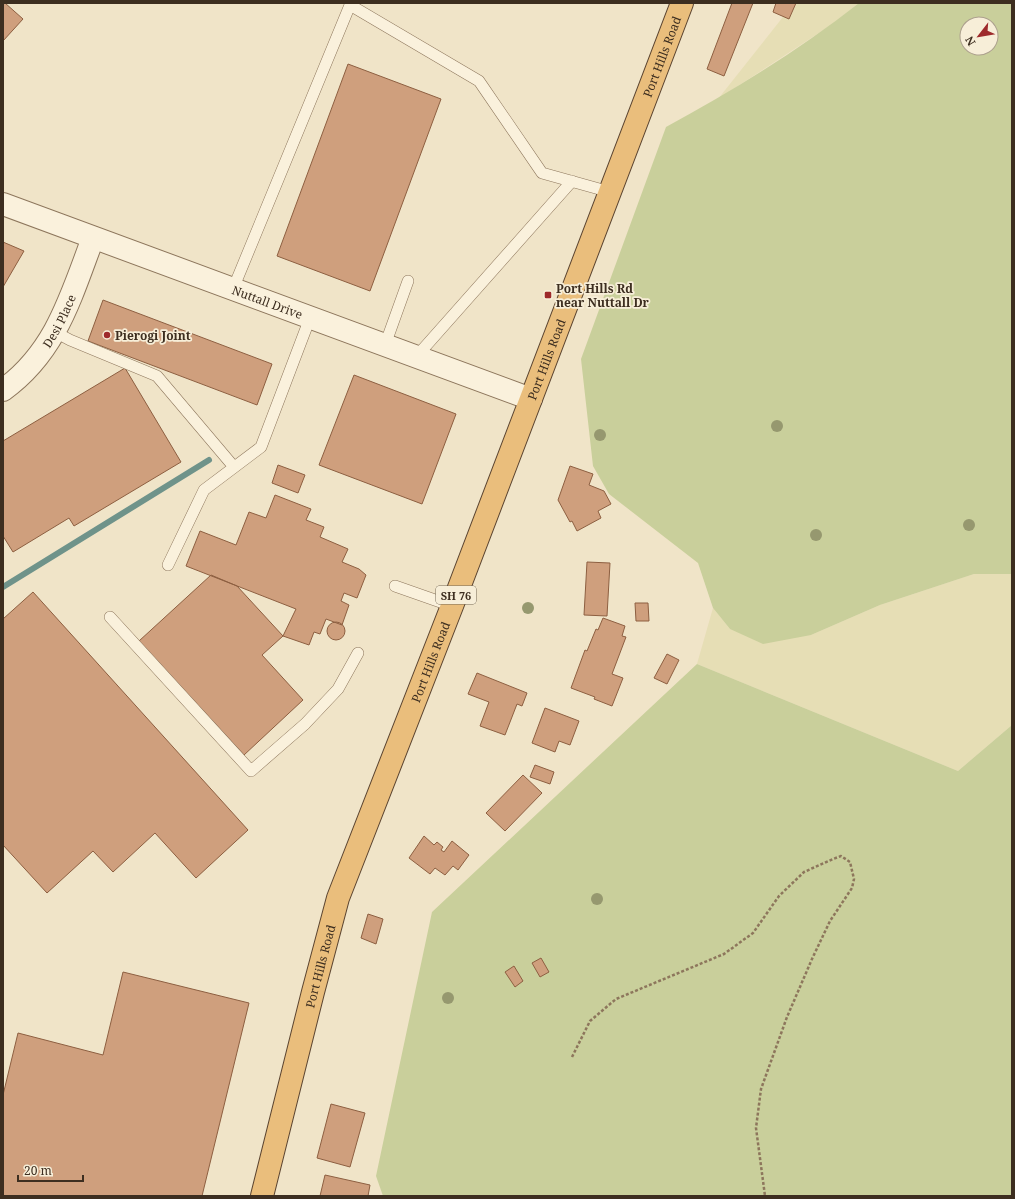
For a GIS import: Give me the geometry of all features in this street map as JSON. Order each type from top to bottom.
[{"type":"highway","name":"Port Hills Road","points":[[262,1196],[338,898],[452,606],[682,3]]},
{"type":"street","name":"Nuttall Drive","points":[[3,204],[531,399]]},
{"type":"street","name":"Desi Place","points":[[3,390],[30,368],[55,332],[93,238]]},
{"type":"lane","points":[[233,289],[348,4],[479,81],[542,173],[610,192]]},
{"type":"lane","points":[[416,357],[572,181]]},
{"type":"lane","points":[[385,345],[408,281]]},
{"type":"lane","points":[[168,566],[204,490],[261,448],[310,318]]},
{"type":"lane","points":[[55,332],[70,340],[157,376],[234,468]]},
{"type":"lane","points":[[395,586],[452,606]]},
{"type":"lane","points":[[110,617],[251,771],[305,724],[338,689],[358,653]]},
{"type":"path","points":[[572,1057],[590,1021],[616,999],[724,954],[753,933],[779,896],[804,872],[841,856],[850,862],[854,879],[852,888],[830,921],[812,959],[787,1017],[762,1089],[756,1128],[765,1196]]},
{"type":"shaded area","points":[[794,3],[859,3],[831,25],[718,99]]},
{"type":"shaded area","points":[[974,574],[1012,574],[1012,725],[958,771],[697,664],[713,608],[730,629],[811,635],[880,605]]},
{"type":"green space","points":[[859,3],[1012,3],[1012,574],[974,574],[880,605],[811,635],[763,644],[730,629],[713,608],[698,563],[609,494],[593,466],[581,359],[666,127],[765,69],[813,37]]},
{"type":"green space","points":[[697,664],[958,771],[1012,725],[1012,1196],[383,1196],[376,1176],[432,912]]},
{"type":"building","points":[[3,3],[5,3],[23,19],[3,41]]},
{"type":"building","points":[[732,3],[753,3],[724,76],[707,69]]},
{"type":"building","points":[[776,3],[796,3],[789,19],[773,12]]},
{"type":"building","points":[[348,64],[441,99],[370,291],[277,256]]},
{"type":"building","points":[[3,242],[24,251],[3,287]]},
{"type":"building","points":[[103,300],[272,364],[257,405],[88,341]]},
{"type":"building","points":[[125,368],[181,462],[74,526],[69,518],[13,552],[3,536],[3,441]]},
{"type":"building","points":[[354,375],[456,414],[422,504],[319,465]]},
{"type":"building","points":[[278,465],[305,475],[298,493],[272,483]]},
{"type":"building","points":[[570,466],[593,474],[589,485],[604,491],[611,504],[598,511],[601,518],[577,531],[572,521],[570,522],[558,500]]},
{"type":"building","points":[[275,495],[311,509],[306,520],[324,527],[320,537],[348,549],[342,562],[359,569],[366,575],[357,598],[344,593],[341,601],[349,605],[342,625],[326,619],[320,634],[314,632],[309,645],[283,636],[296,609],[186,566],[200,531],[236,545],[249,512],[266,518]]},
{"type":"building","points":[[587,562],[610,563],[607,616],[584,615]]},
{"type":"building","points":[[211,575],[237,586],[283,636],[262,655],[303,700],[244,755],[139,641]]},
{"type":"building","points":[[33,592],[248,830],[196,878],[155,833],[113,872],[93,851],[47,893],[3,845],[3,619]]},
{"type":"building","points":[[635,603],[648,603],[649,621],[636,621]]},
{"type":"building","points":[[603,618],[625,626],[622,636],[626,637],[612,674],[623,678],[612,706],[594,699],[595,697],[571,688],[585,650],[587,651],[596,629],[598,630]]},
{"type":"building","points":[[336,622],[342,625],[345,631],[342,637],[336,640],[330,637],[327,631],[330,625]]},
{"type":"building","points":[[667,654],[679,660],[667,684],[654,678]]},
{"type":"building","points":[[477,673],[527,693],[522,706],[517,704],[505,735],[480,726],[489,702],[468,694]]},
{"type":"building","points":[[545,708],[579,721],[570,745],[559,741],[555,752],[532,743]]},
{"type":"building","points":[[535,765],[554,772],[550,784],[530,777]]},
{"type":"building","points":[[523,775],[542,793],[505,831],[486,813]]},
{"type":"building","points":[[424,836],[434,845],[437,842],[443,847],[441,850],[444,852],[452,841],[469,855],[458,870],[453,866],[445,875],[435,868],[430,874],[409,858]]},
{"type":"building","points":[[368,914],[383,919],[376,944],[361,938]]},
{"type":"building","points":[[541,958],[549,972],[540,977],[532,963]]},
{"type":"building","points":[[514,966],[523,981],[515,987],[505,972]]},
{"type":"building","points":[[123,972],[249,1003],[202,1196],[3,1196],[3,1095],[18,1033],[103,1055]]},
{"type":"building","points":[[331,1104],[365,1113],[350,1167],[317,1158]]},
{"type":"building","points":[[325,1175],[370,1185],[368,1196],[320,1196]]},
{"type":"waterway","points":[[3,587],[209,460]]},
{"type":"place","name":"Port Hills Rd near Nuttall Dr","points":[[548,295]]},
{"type":"place","name":"Pierogi Joint","points":[[107,335]]}]
